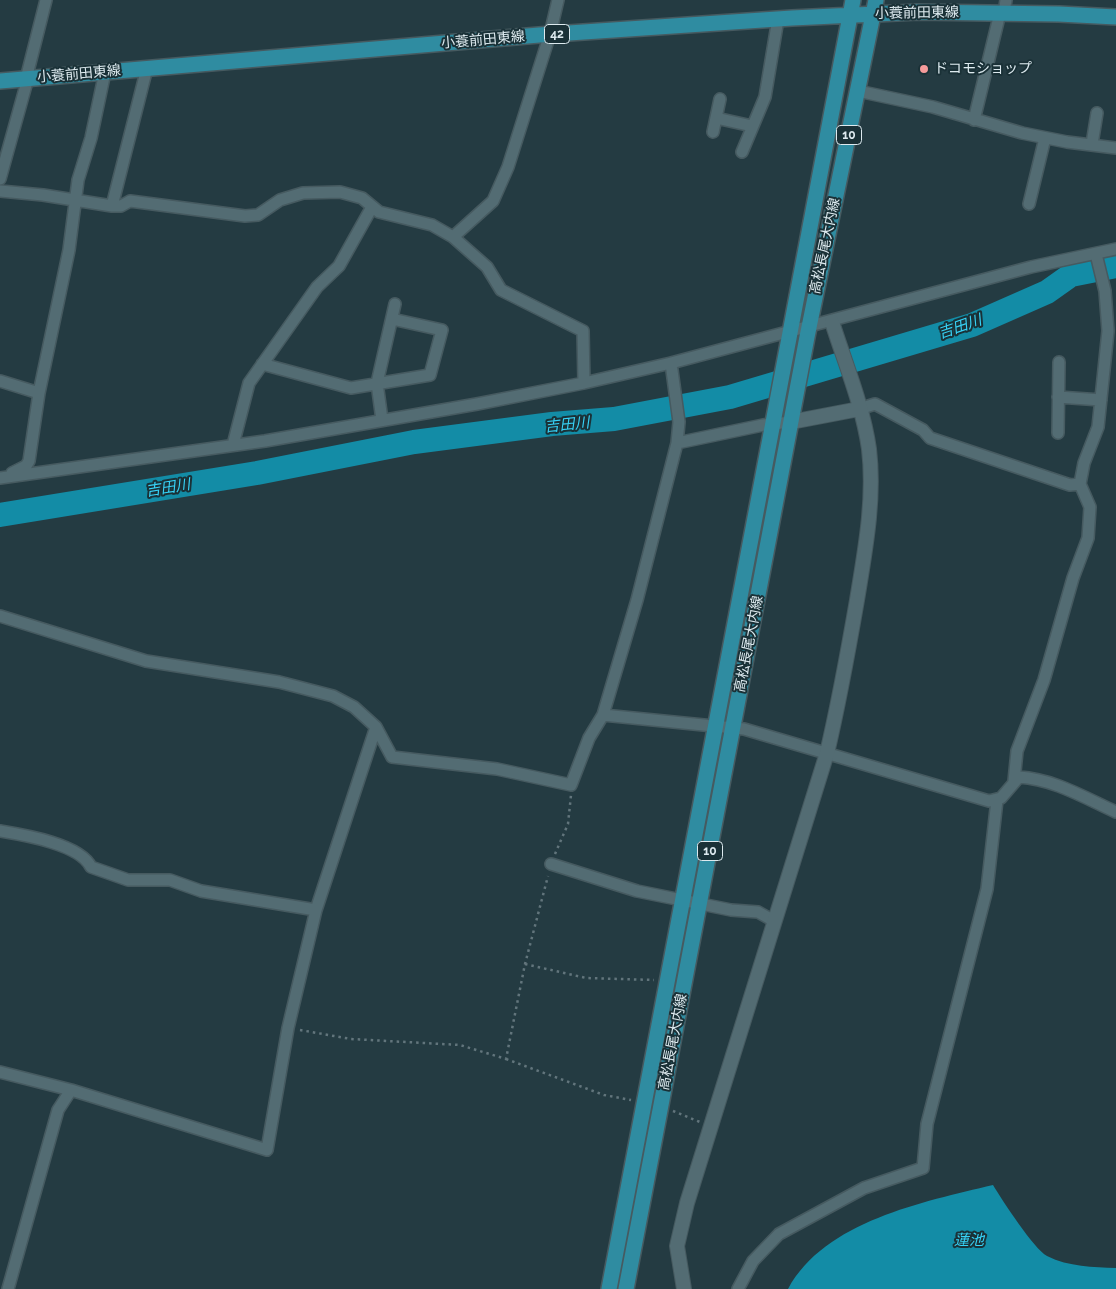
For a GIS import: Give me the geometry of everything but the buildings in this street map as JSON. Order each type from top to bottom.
[{"type":"main road","name":"高松長尾大内線","points":[[609,1289],[853,0]]},
{"type":"main road","name":"小蓑前田東線","points":[[0,81],[550,34],[850,15],[875,7],[1003,9],[1116,17]]},
{"type":"main road","name":"高松長尾大内線","points":[[626,1289],[808,332],[875,7]]},
{"type":"street","points":[[0,179],[46,0]]},
{"type":"street","points":[[453,237],[493,201],[508,167],[550,34],[558,0]]},
{"type":"street","points":[[974,120],[1003,9]]},
{"type":"street","points":[[742,152],[765,97],[778,19]]},
{"type":"street","points":[[112,206],[147,68]]},
{"type":"street","points":[[2,478],[26,466],[29,462],[39,392],[69,250],[78,180],[91,138],[105,72]]},
{"type":"street","points":[[858,91],[933,107],[974,120],[1046,138],[1116,148]]},
{"type":"street","points":[[713,132],[720,99]]},
{"type":"street","points":[[1092,144],[1097,113]]},
{"type":"street","points":[[716,118],[752,126]]},
{"type":"street","points":[[1029,204],[1046,138]]},
{"type":"street","points":[[0,191],[112,206],[121,206],[130,201],[245,216],[258,215],[280,200],[303,194],[340,192],[362,198],[378,212],[432,225],[453,237],[487,267],[501,290],[583,331],[584,383]]},
{"type":"street","points":[[233,445],[249,383],[317,287],[339,266],[372,207]]},
{"type":"street","points":[[2,478],[233,445],[584,383],[808,332],[834,328],[1031,268],[1098,259],[1116,250]]},
{"type":"street","points":[[603,714],[733,728],[827,753],[980,799],[996,800],[1010,789],[1014,780],[1017,751],[1044,680],[1073,578],[1088,538],[1090,507],[1080,484],[1084,463],[1098,427],[1108,331],[1105,291],[1098,259]]},
{"type":"street","points":[[382,420],[377,383],[395,304]]},
{"type":"street","points":[[262,364],[351,388],[430,375],[442,330],[392,319]]},
{"type":"street","points":[[684,1289],[677,1246],[687,1202],[827,753],[840,700],[864,560],[871,471],[868,447],[834,328]]},
{"type":"street","points":[[1058,433],[1059,362]]},
{"type":"street","points":[[0,616],[146,661],[279,682],[333,696],[354,707],[376,727],[392,757],[496,768],[571,785],[589,738],[603,714],[637,600],[677,443],[679,422],[671,363]]},
{"type":"street","points":[[0,381],[39,392]]},
{"type":"street","points":[[1058,397],[1101,400]]},
{"type":"street","points":[[677,443],[792,417],[858,409],[876,404],[923,430],[930,438],[1070,485],[1080,484]]},
{"type":"street","points":[[0,1072],[71,1090],[267,1150],[288,1028],[316,910],[376,727]]},
{"type":"street","points":[[1014,780],[1018,777],[1030,778],[1057,785],[1116,812]]},
{"type":"street","points":[[738,1289],[753,1261],[779,1234],[864,1188],[923,1168],[927,1124],[987,889],[996,800]]},
{"type":"street","points":[[0,831],[31,836],[57,845],[88,859],[92,867],[128,880],[170,880],[201,891],[316,910]]},
{"type":"street","points":[[551,864],[637,892],[700,904],[758,912],[774,921]]},
{"type":"street","points":[[0,1286],[8,1289],[58,1110],[71,1090]]},
{"type":"path","points":[[506,1059],[525,964],[586,978],[658,980]]},
{"type":"path","points":[[288,1028],[351,1040],[460,1045],[506,1059],[604,1095],[634,1101]]},
{"type":"path","points":[[669,1109],[711,1127]]},
{"type":"water","name":"蓮池","points":[[993,1185],[1019,1224],[1041,1252],[1055,1260],[1072,1264],[1116,1268],[1116,1289],[788,1289],[805,1266],[826,1246],[851,1231],[907,1207]]},
{"type":"waterway","name":"吉田川","points":[[0,515],[257,473],[414,442],[552,424],[614,419],[730,397],[972,325],[1047,292],[1071,275],[1116,266]]},
{"type":"place","name":"ドコモショップ","points":[[924,69]]}]
